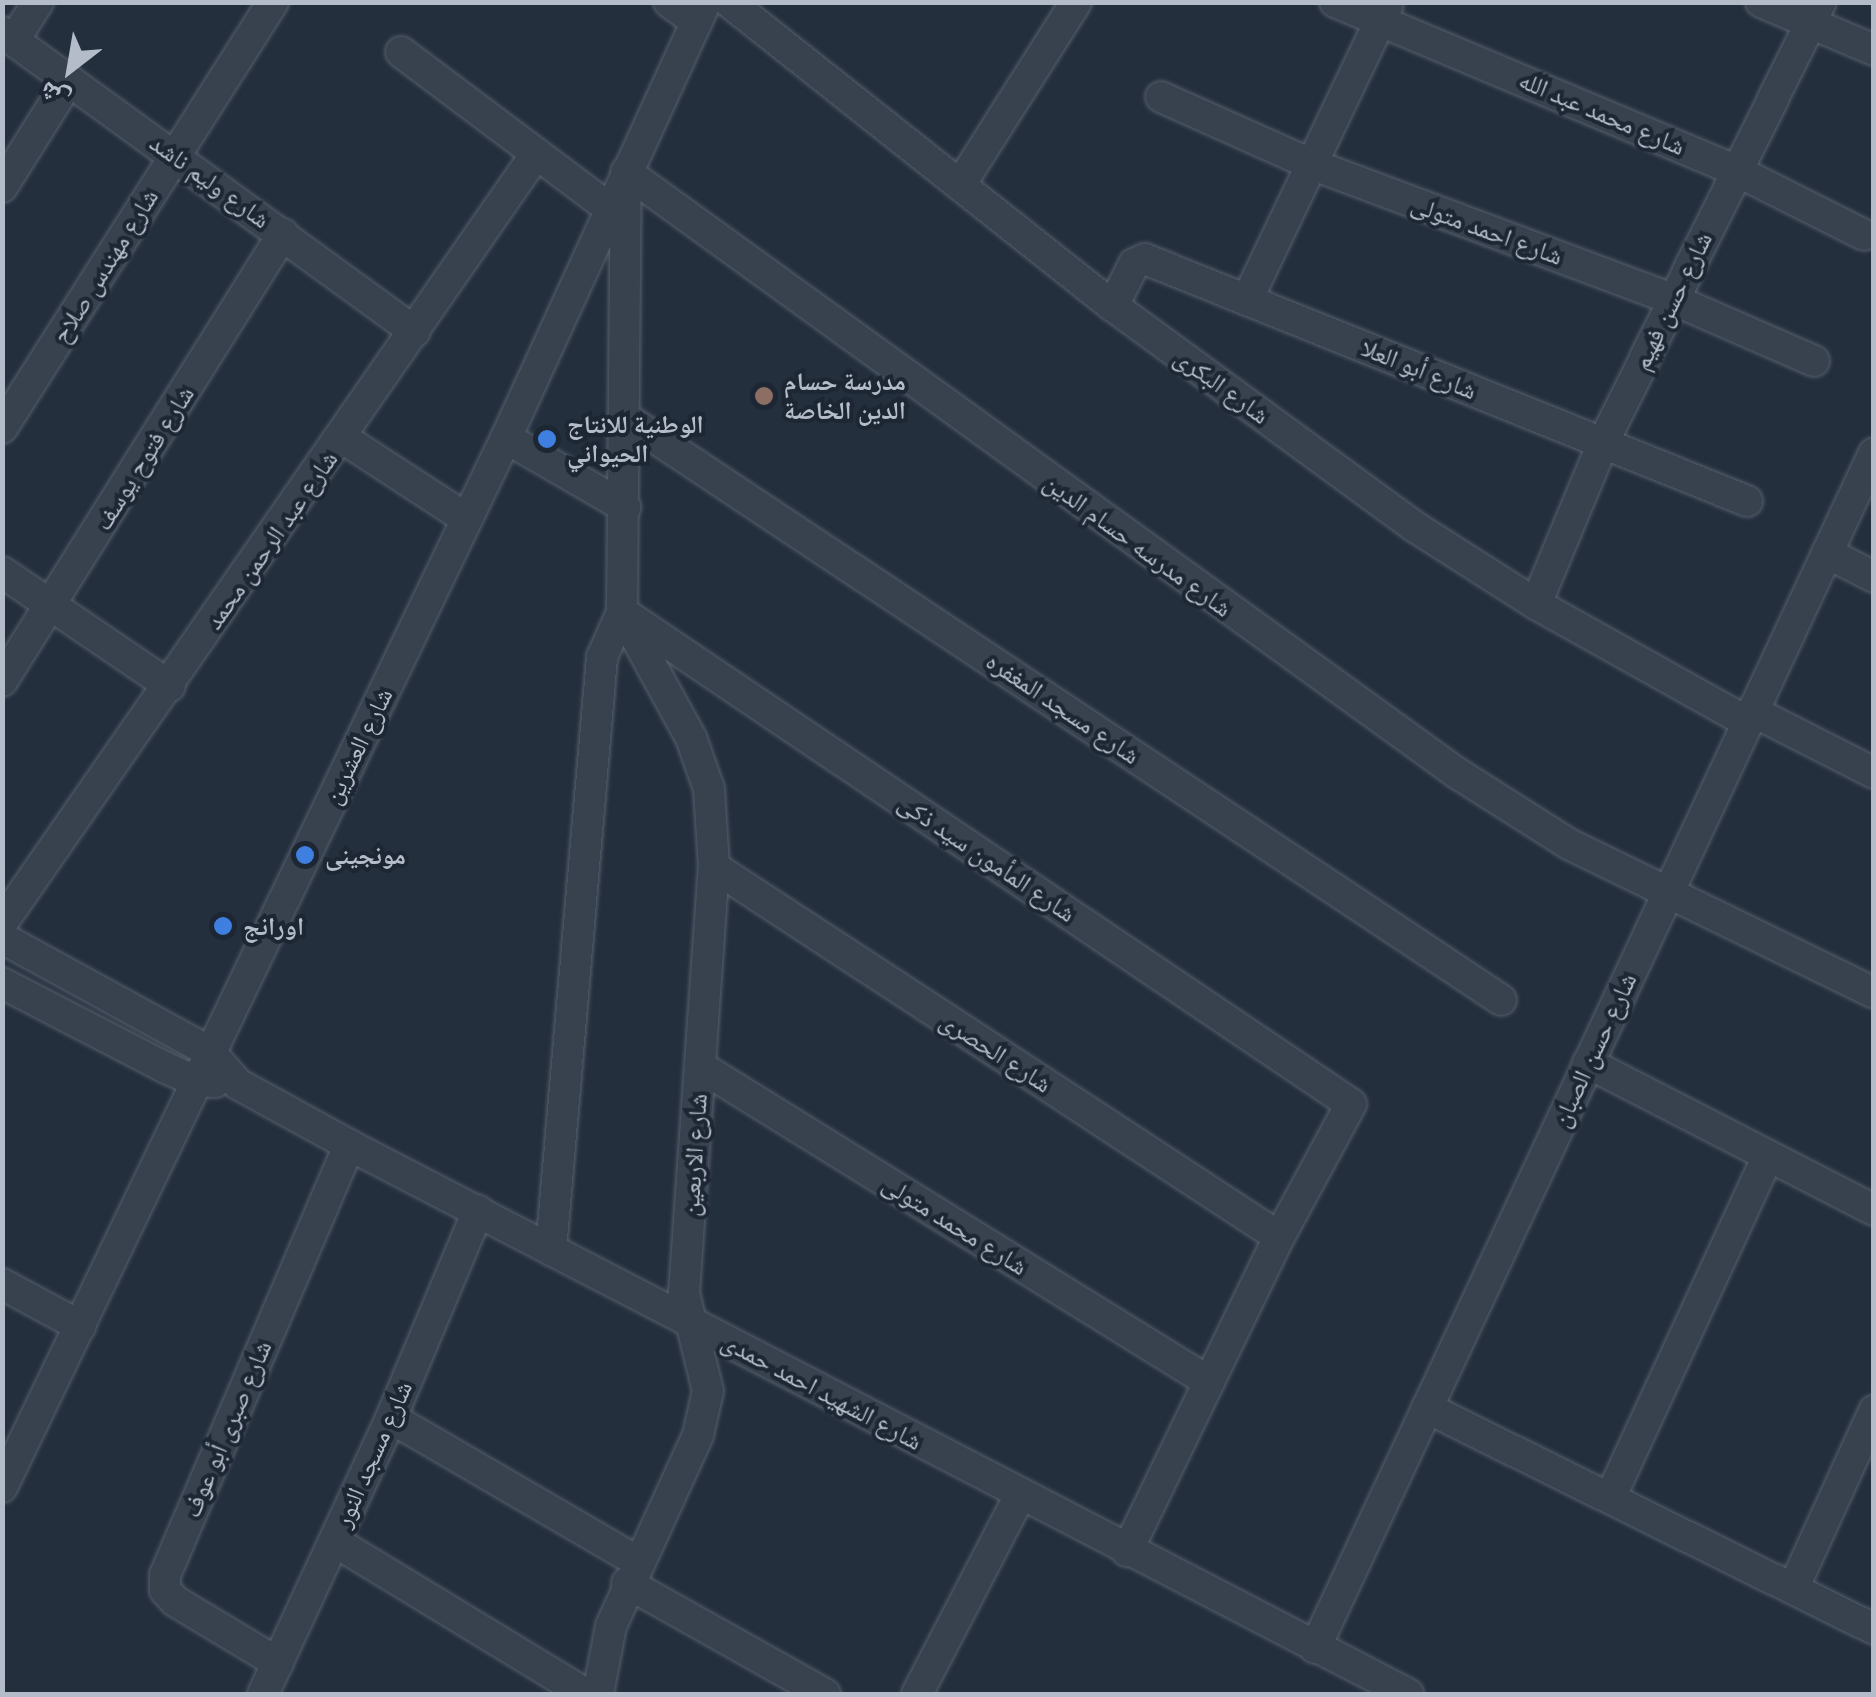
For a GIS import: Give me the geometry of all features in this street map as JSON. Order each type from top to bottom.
[{"type":"street","points":[[8,36],[38,2]]},
{"type":"street","name":"شارع مهندس صلاح","points":[[2,428],[272,2]]},
{"type":"street","points":[[668,2],[702,12]]},
{"type":"street","name":"شارع البكرى","points":[[728,2],[1113,306],[1412,525],[1536,604],[1750,717],[1874,774]]},
{"type":"street","points":[[960,186],[1076,2]]},
{"type":"street","name":"شارع محمد عبد الله","points":[[1335,2],[1386,11],[1737,171],[1864,235]]},
{"type":"street","points":[[1761,2],[1816,13],[1874,50]]},
{"type":"street","points":[[1247,300],[1386,11]]},
{"type":"street","name":"شارع العشرين","points":[[2,1487],[506,438],[702,12]]},
{"type":"street","name":"شارع حسن فهيم","points":[[1536,604],[1603,443],[1816,13]]},
{"type":"street","name":"شارع وليم ناشد","points":[[8,36],[176,154],[415,332]]},
{"type":"street","points":[[401,52],[609,208]]},
{"type":"street","points":[[2,188],[69,80]]},
{"type":"street","name":"شارع احمد متولى","points":[[1161,97],[1310,164],[1672,299],[1814,361]]},
{"type":"street","name":"شارع عبد الرحمن محمد","points":[[2,923],[536,154]]},
{"type":"street","points":[[551,1250],[602,658],[622,612],[626,172]]},
{"type":"street","name":"شارع مدرسه حسام الدين","points":[[626,172],[1364,710],[1569,844],[1874,993]]},
{"type":"street","name":"شارع فتوح يوسف","points":[[2,681],[283,234]]},
{"type":"street","name":"شارع أبو العلا","points":[[1113,306],[1134,264],[1145,259],[1747,501]]},
{"type":"street","name":"شارع مسجد المغفره","points":[[624,417],[1502,1000]]},
{"type":"street","points":[[341,437],[467,519]]},
{"type":"street","points":[[506,438],[625,507]]},
{"type":"street","name":"شارع حسن الصبان","points":[[1316,1648],[1874,453]]},
{"type":"street","points":[[1827,553],[1874,577]]},
{"type":"street","points":[[2,572],[170,686]]},
{"type":"street","name":"شارع الاربعين","points":[[598,1694],[610,1626],[698,1435],[708,1391],[684,1293],[714,867],[708,789],[691,738],[622,612]]},
{"type":"street","name":"شارع المأمون سيد ذكى","points":[[622,612],[1351,1104],[1278,1237]]},
{"type":"street","name":"شارع الحصرى","points":[[714,867],[1278,1237]]},
{"type":"street","name":"شارع الشهيد احمد حمدى","points":[[2,938],[210,1052],[238,1084],[349,1145],[1316,1648],[1368,1686],[1408,1694]]},
{"type":"street","name":"شارع الشهيد احمد حمدى","points":[[2,983],[196,1082],[238,1084]]},
{"type":"street","points":[[1588,1063],[1874,1210]]},
{"type":"street","name":"شارع محمد متولى","points":[[701,1067],[1209,1382]]},
{"type":"street","name":"شارع صبرى أبو عوف","points":[[278,1664],[175,1601],[166,1590],[165,1574],[349,1145]]},
{"type":"street","points":[[1610,1498],[1768,1156]]},
{"type":"street","name":"شارع مسجد النور","points":[[263,1694],[391,1418],[478,1211]]},
{"type":"street","points":[[1127,1551],[1278,1237]]},
{"type":"street","points":[[2,1284],[80,1326]]},
{"type":"street","points":[[1427,1408],[1874,1628]]},
{"type":"street","points":[[1794,1589],[1874,1411]]},
{"type":"street","points":[[391,1418],[825,1694]]},
{"type":"street","points":[[918,1694],[1020,1495]]},
{"type":"street","points":[[334,1541],[586,1694]]},
{"type":"place","name":"مدرسة حسام الدين الخاصة","points":[[764,396]]},
{"type":"place","name":"الوطنية للانتاج الحيواني","points":[[547,439]]},
{"type":"place","name":"مونجينى","points":[[305,855]]},
{"type":"place","name":"اورانج","points":[[223,926]]}]
